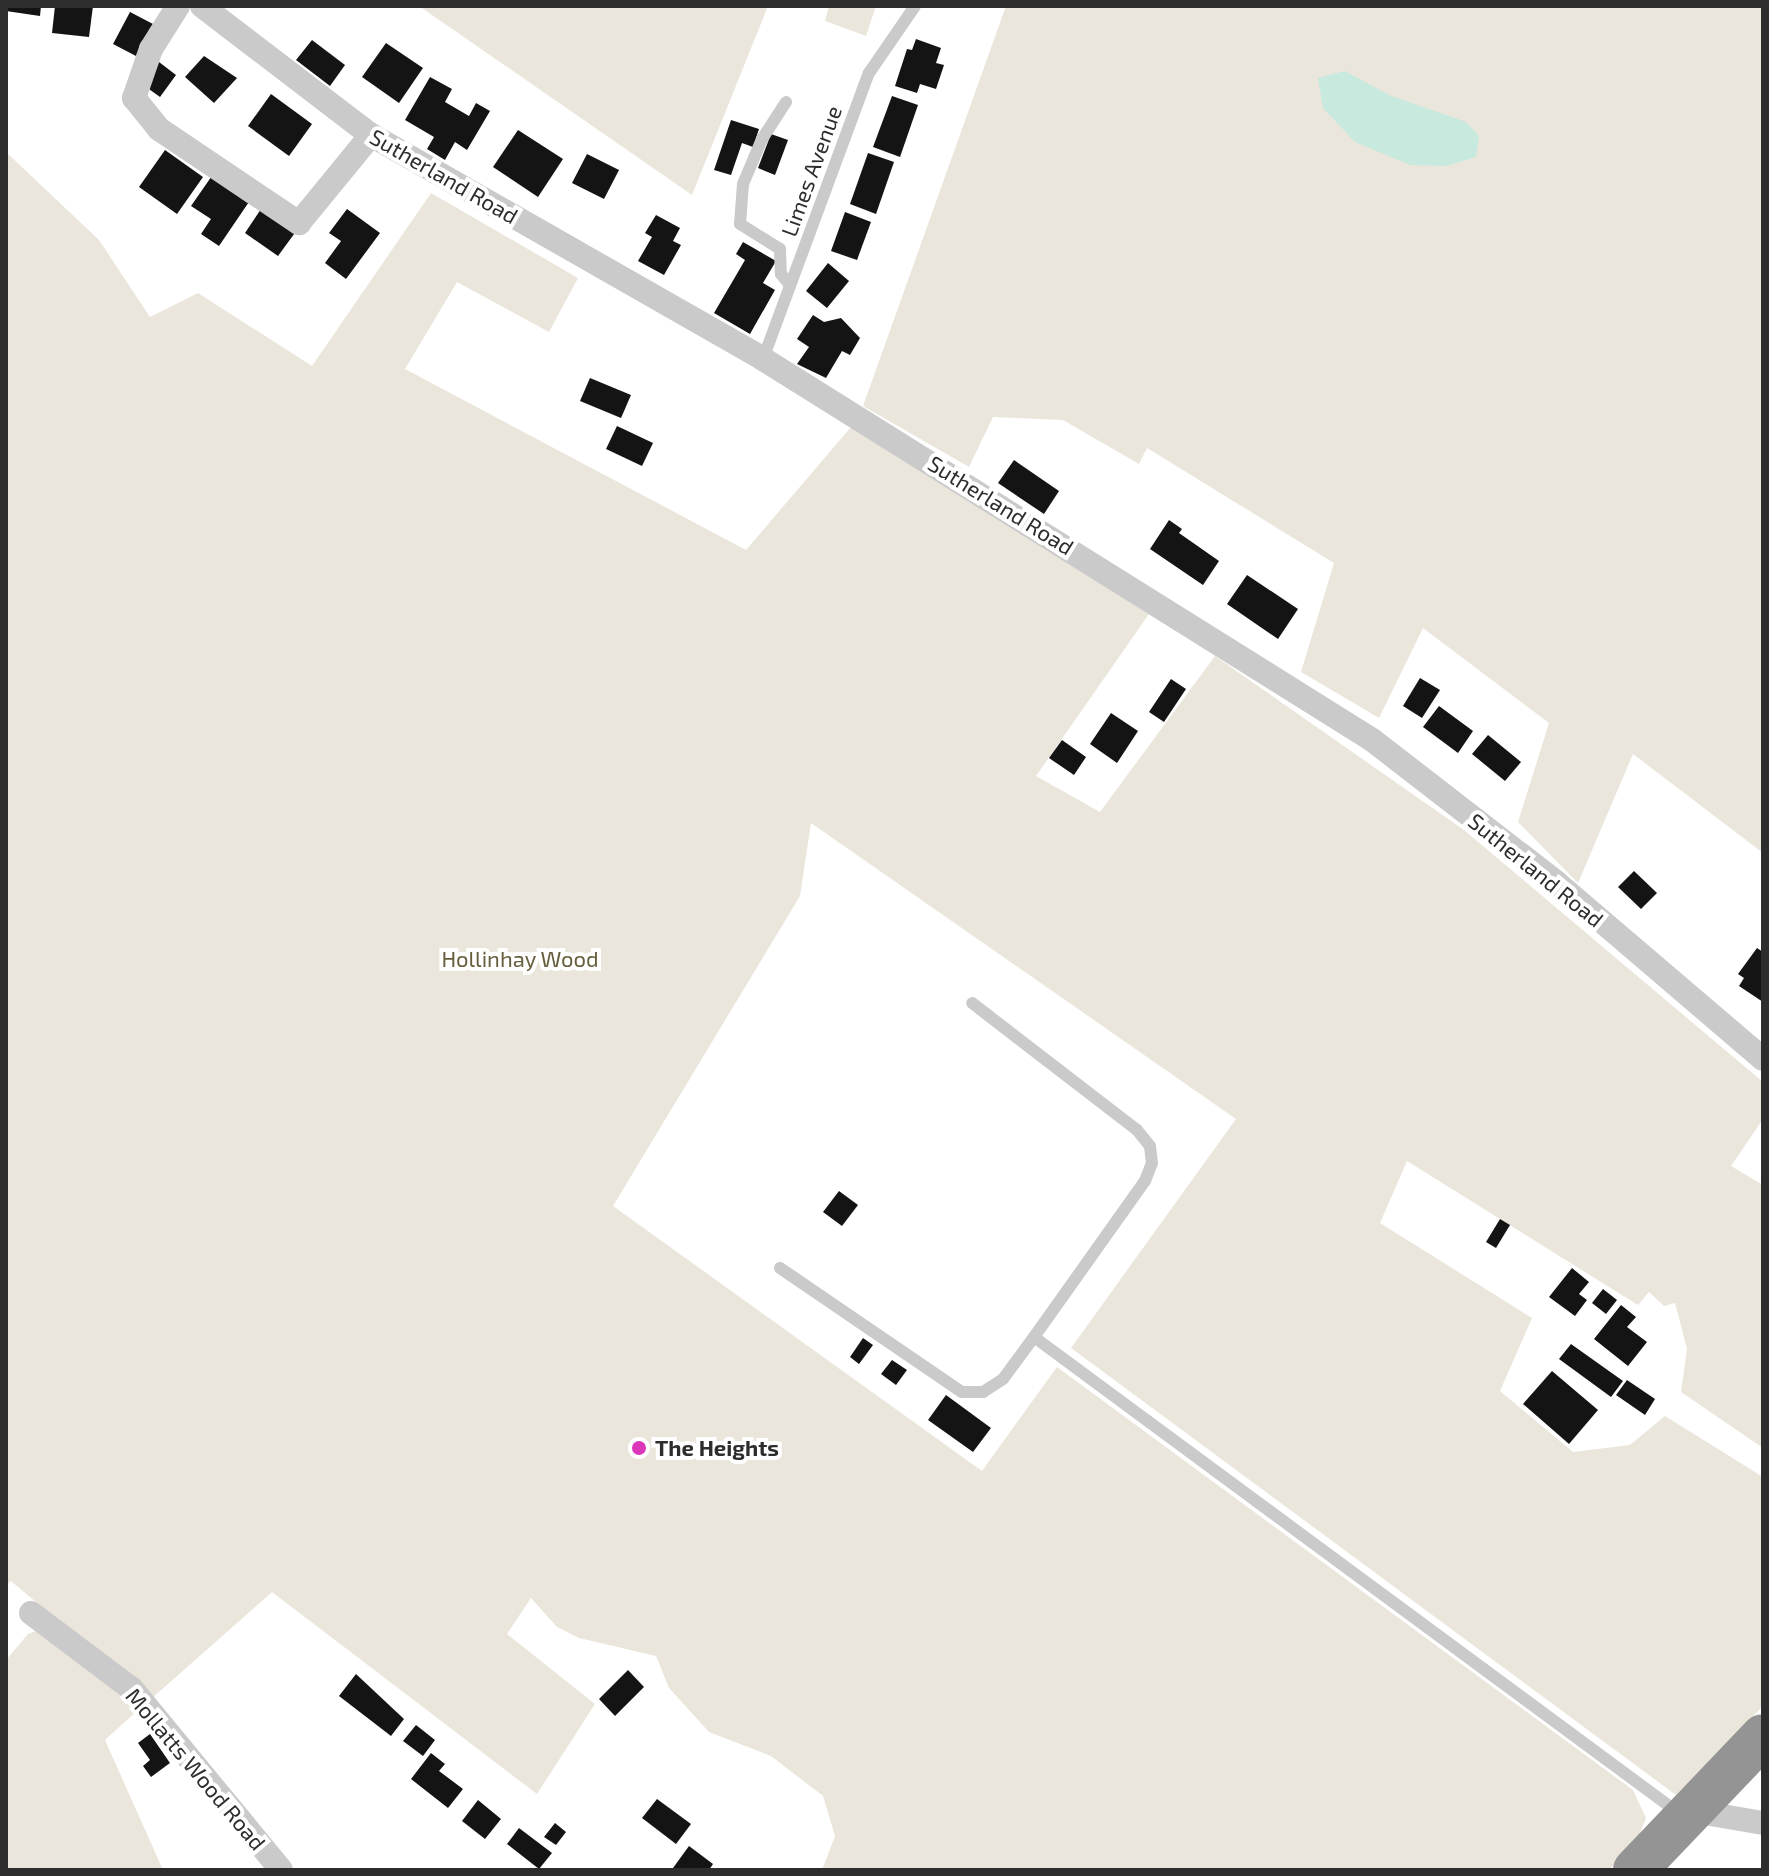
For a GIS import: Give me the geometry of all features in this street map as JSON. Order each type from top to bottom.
[{"type":"highway","points":[[1635,1870],[1763,1736]]},
{"type":"street","points":[[178,6],[151,49],[134,98],[159,129],[299,223],[371,135]]},
{"type":"street","name":"Sutherland Road","points":[[202,6],[371,135],[763,359],[1371,739],[1557,883],[1763,1059]]},
{"type":"street","name":"Mollatts Wood Road","points":[[31,1613],[132,1689],[281,1870]]},
{"type":"street","points":[[1689,1815],[1763,1823]]},
{"type":"lane","name":"Limes Avenue","points":[[763,359],[869,73],[915,6]]},
{"type":"lane","points":[[786,102],[743,184],[740,224],[780,249],[781,274],[790,285]]},
{"type":"lane","points":[[780,1268],[962,1392],[983,1392],[1003,1379],[1034,1337],[1145,1181],[1152,1163],[1150,1146],[1137,1130],[972,1003]]},
{"type":"lane","points":[[1034,1337],[1689,1815]]},
{"type":"green space","points":[[419,6],[768,6],[692,195]]},
{"type":"green space","points":[[829,6],[876,6],[866,36],[825,21]]},
{"type":"green space","points":[[1006,6],[1763,6],[1763,853],[1633,754],[1578,883],[1518,822],[1549,723],[1423,628],[1379,718],[1301,672],[1334,563],[1147,448],[1139,464],[1063,420],[993,417],[969,467],[863,406]]},
{"type":"green space","name":"Hollinhay Wood","points":[[6,152],[99,240],[150,317],[198,293],[312,366],[431,193],[578,278],[549,332],[457,282],[405,369],[746,550],[851,427],[1149,614],[1036,776],[1100,812],[1215,656],[1464,830],[1763,1082],[1763,1119],[1731,1166],[1763,1185],[1763,1448],[1681,1392],[1687,1349],[1675,1303],[1664,1306],[1649,1292],[1638,1305],[1407,1161],[1380,1223],[1532,1318],[1500,1391],[1573,1452],[1630,1445],[1665,1416],[1763,1477],[1763,1706],[1676,1795],[1071,1348],[1236,1119],[811,823],[800,896],[613,1206],[982,1471],[1057,1367],[1633,1790],[1646,1818],[1637,1841],[1609,1870],[822,1870],[835,1836],[823,1796],[771,1756],[709,1732],[669,1688],[656,1656],[579,1638],[557,1627],[531,1598],[507,1634],[595,1704],[537,1794],[272,1592],[151,1699],[11,1581],[6,1585]]},
{"type":"green space","points":[[41,1629],[104,1674],[138,1710],[105,1740],[163,1870],[6,1870],[6,1660],[28,1634]]},
{"type":"shaded area","points":[[1345,71],[1389,95],[1466,122],[1479,136],[1476,157],[1447,166],[1410,165],[1355,142],[1323,108],[1318,78]]},
{"type":"building","points":[[6,6],[41,6],[40,16],[6,11]]},
{"type":"building","points":[[55,6],[93,6],[89,37],[52,33]]},
{"type":"building","points":[[130,12],[153,24],[136,56],[113,44]]},
{"type":"building","points":[[916,39],[941,48],[936,63],[944,65],[936,89],[920,84],[917,93],[895,86],[907,49],[912,50]]},
{"type":"building","points":[[312,40],[345,65],[330,86],[296,60]]},
{"type":"building","points":[[386,43],[423,68],[399,103],[362,77]]},
{"type":"building","points":[[204,56],[237,78],[214,103],[185,77]]},
{"type":"building","points":[[159,62],[176,75],[160,97],[142,84]]},
{"type":"building","points":[[430,77],[452,89],[445,102],[469,116],[476,103],[490,111],[467,150],[455,142],[445,160],[427,149],[434,137],[405,120]]},
{"type":"building","points":[[271,94],[312,124],[289,156],[248,126]]},
{"type":"building","points":[[892,96],[918,105],[900,157],[873,147]]},
{"type":"building","points":[[731,120],[759,129],[753,147],[742,143],[731,175],[714,170]]},
{"type":"building","points":[[518,130],[563,159],[538,197],[493,167]]},
{"type":"building","points":[[771,134],[788,140],[775,175],[758,168]]},
{"type":"building","points":[[165,150],[203,177],[177,214],[139,187]]},
{"type":"building","points":[[868,153],[894,162],[876,214],[850,204]]},
{"type":"building","points":[[587,154],[619,170],[604,199],[572,183]]},
{"type":"building","points":[[216,170],[253,196],[219,246],[201,234],[211,219],[191,206]]},
{"type":"building","points":[[263,206],[297,230],[278,256],[245,233]]},
{"type":"building","points":[[347,209],[380,233],[346,279],[325,263],[341,241],[329,233]]},
{"type":"building","points":[[845,212],[871,222],[857,260],[831,251]]},
{"type":"building","points":[[656,215],[680,228],[673,241],[681,245],[664,275],[638,261],[652,237],[645,233]]},
{"type":"building","points":[[743,242],[776,261],[763,283],[775,290],[750,334],[714,313],[745,260],[736,254]]},
{"type":"building","points":[[828,263],[849,281],[827,308],[806,291]]},
{"type":"building","points":[[813,315],[824,322],[841,318],[860,338],[850,355],[842,351],[826,378],[797,364],[809,347],[797,339]]},
{"type":"building","points":[[590,378],[631,395],[621,418],[580,401]]},
{"type":"building","points":[[617,426],[653,443],[642,466],[606,449]]},
{"type":"building","points":[[1014,460],[1059,491],[1044,514],[998,483]]},
{"type":"building","points":[[1169,520],[1182,529],[1179,533],[1219,561],[1203,585],[1150,549]]},
{"type":"building","points":[[1247,575],[1298,609],[1278,639],[1227,604]]},
{"type":"building","points":[[1420,678],[1440,690],[1422,718],[1403,706]]},
{"type":"building","points":[[1171,679],[1186,689],[1164,722],[1149,712]]},
{"type":"building","points":[[1439,706],[1473,731],[1458,753],[1423,727]]},
{"type":"building","points":[[1111,713],[1138,731],[1117,763],[1090,744]]},
{"type":"building","points":[[1488,735],[1521,762],[1505,781],[1472,754]]},
{"type":"building","points":[[1062,740],[1086,757],[1074,775],[1049,758]]},
{"type":"building","points":[[1634,871],[1657,893],[1641,909],[1618,887]]},
{"type":"building","points":[[1757,948],[1763,952],[1763,1002],[1739,986],[1744,978],[1738,974]]},
{"type":"building","points":[[839,1191],[858,1205],[842,1226],[823,1212]]},
{"type":"building","points":[[1500,1219],[1510,1225],[1496,1248],[1486,1242]]},
{"type":"building","points":[[1572,1268],[1589,1282],[1579,1294],[1587,1300],[1575,1316],[1549,1297]]},
{"type":"building","points":[[1603,1289],[1617,1300],[1606,1314],[1592,1303]]},
{"type":"building","points":[[1621,1305],[1636,1317],[1627,1327],[1647,1342],[1628,1366],[1594,1339]]},
{"type":"building","points":[[863,1338],[873,1345],[859,1364],[850,1357]]},
{"type":"building","points":[[1571,1344],[1623,1381],[1611,1397],[1559,1359]]},
{"type":"building","points":[[892,1360],[907,1370],[896,1385],[881,1374]]},
{"type":"building","points":[[1552,1371],[1598,1410],[1569,1444],[1523,1404]]},
{"type":"building","points":[[1627,1380],[1655,1399],[1645,1415],[1616,1395]]},
{"type":"building","points":[[946,1395],[991,1428],[973,1452],[928,1420]]},
{"type":"building","points":[[628,1670],[644,1687],[615,1716],[599,1699]]},
{"type":"building","points":[[356,1674],[404,1719],[391,1736],[339,1696]]},
{"type":"building","points":[[416,1725],[435,1740],[423,1756],[403,1741]]},
{"type":"building","points":[[150,1734],[170,1763],[151,1777],[143,1766],[150,1760],[138,1743]]},
{"type":"building","points":[[431,1753],[445,1764],[439,1771],[463,1789],[448,1808],[411,1779]]},
{"type":"building","points":[[657,1799],[691,1824],[676,1844],[642,1818]]},
{"type":"building","points":[[478,1800],[501,1819],[485,1839],[462,1821]]},
{"type":"building","points":[[555,1823],[566,1832],[556,1845],[544,1837]]},
{"type":"building","points":[[519,1828],[552,1853],[539,1869],[507,1844]]},
{"type":"building","points":[[689,1846],[713,1864],[709,1870],[673,1868]]},
{"type":"place","name":"The Heights","points":[[639,1448]]}]
